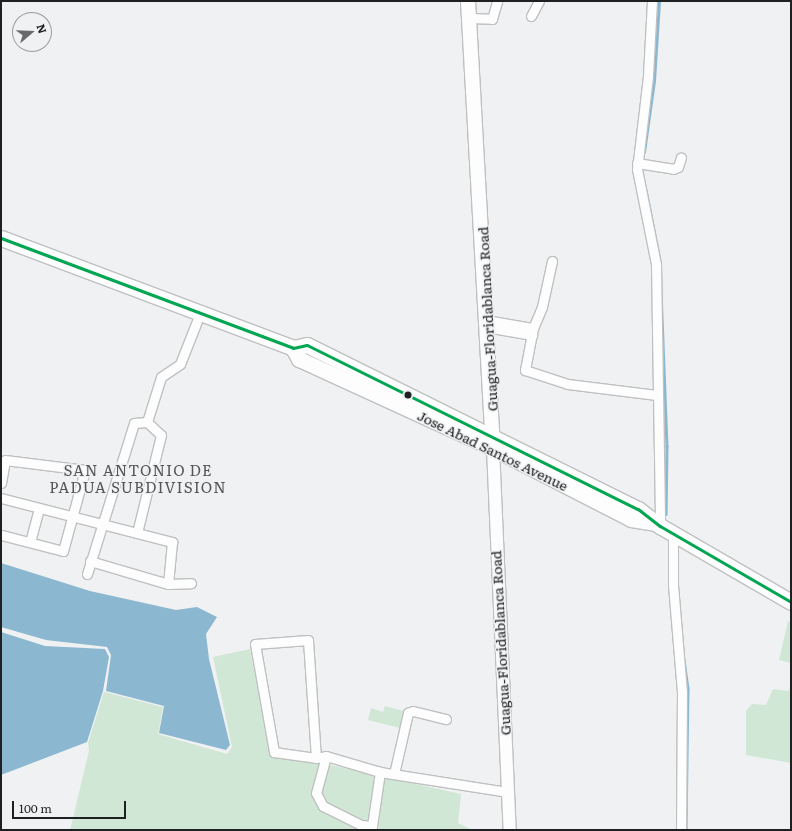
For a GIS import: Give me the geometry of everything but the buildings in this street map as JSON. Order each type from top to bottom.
[{"type":"highway","name":"Jose Abad Santos Avenue","points":[[1,238],[200,311],[293,348],[307,345],[493,442],[632,506],[658,525],[791,602]]},
{"type":"main road","name":"Guagua-Floridablanca Road","points":[[468,1],[493,442],[510,830]]},
{"type":"street","points":[[468,18],[492,18],[497,1]]},
{"type":"street","points":[[531,16],[539,1]]},
{"type":"street","points":[[652,1],[648,76],[640,164],[641,200],[656,264],[656,395],[662,483],[658,525]]},
{"type":"street","points":[[640,164],[673,169],[678,166],[682,157]]},
{"type":"street","points":[[552,261],[542,307],[532,332],[525,365],[528,372],[568,384],[656,395]]},
{"type":"street","points":[[147,422],[161,377],[180,364],[200,311]]},
{"type":"street","points":[[486,323],[532,332]]},
{"type":"street","points":[[87,574],[101,524],[134,423],[147,422],[161,435],[136,533]]},
{"type":"street","points":[[1,483],[5,460],[85,470],[63,551],[1,535]]},
{"type":"street","points":[[1,498],[172,542],[168,584]]},
{"type":"street","points":[[30,542],[39,508]]},
{"type":"street","points":[[673,534],[673,585],[682,692],[681,830]]},
{"type":"street","points":[[90,561],[168,584],[191,583]]},
{"type":"street","points":[[316,758],[308,640],[255,644],[274,752],[316,758],[326,756],[380,772],[508,792]]},
{"type":"street","points":[[394,774],[408,713],[413,711],[446,719]]},
{"type":"street","points":[[326,756],[316,793],[323,806],[361,824],[372,826],[380,772]]},
{"type":"green space","points":[[788,621],[791,623],[791,663],[779,660]]},
{"type":"green space","points":[[250,649],[268,742],[278,754],[382,776],[376,830],[70,830],[89,751],[88,743],[104,692],[163,707],[158,734],[227,754],[232,747],[213,657]]},
{"type":"green space","points":[[791,687],[791,763],[746,755],[746,711],[752,704],[766,705],[773,689],[788,691]]},
{"type":"green space","points":[[385,706],[408,712],[404,729],[368,720],[371,708],[383,712]]},
{"type":"green space","points":[[384,777],[461,794],[458,823],[472,830],[378,830]]},
{"type":"water","points":[[1,563],[90,591],[176,610],[197,607],[217,617],[206,634],[209,659],[230,745],[226,750],[159,733],[164,706],[106,691],[111,655],[107,647],[46,640],[1,627]]},
{"type":"water","points":[[1,632],[45,646],[105,649],[109,657],[103,691],[87,742],[1,775]]},
{"type":"waterway","points":[[644,152],[654,81],[659,1]]},
{"type":"waterway","points":[[646,190],[660,261]]},
{"type":"waterway","points":[[661,290],[667,446],[666,514]]},
{"type":"waterway","points":[[684,660],[688,688],[686,830]]},
{"type":"transit line","points":[[1,238],[293,348],[307,345],[638,509],[660,526],[791,602]]},
{"type":"district","name":"SAN ANTONIO DE PADUA SUBDIVISION","points":[[138,478]]}]
